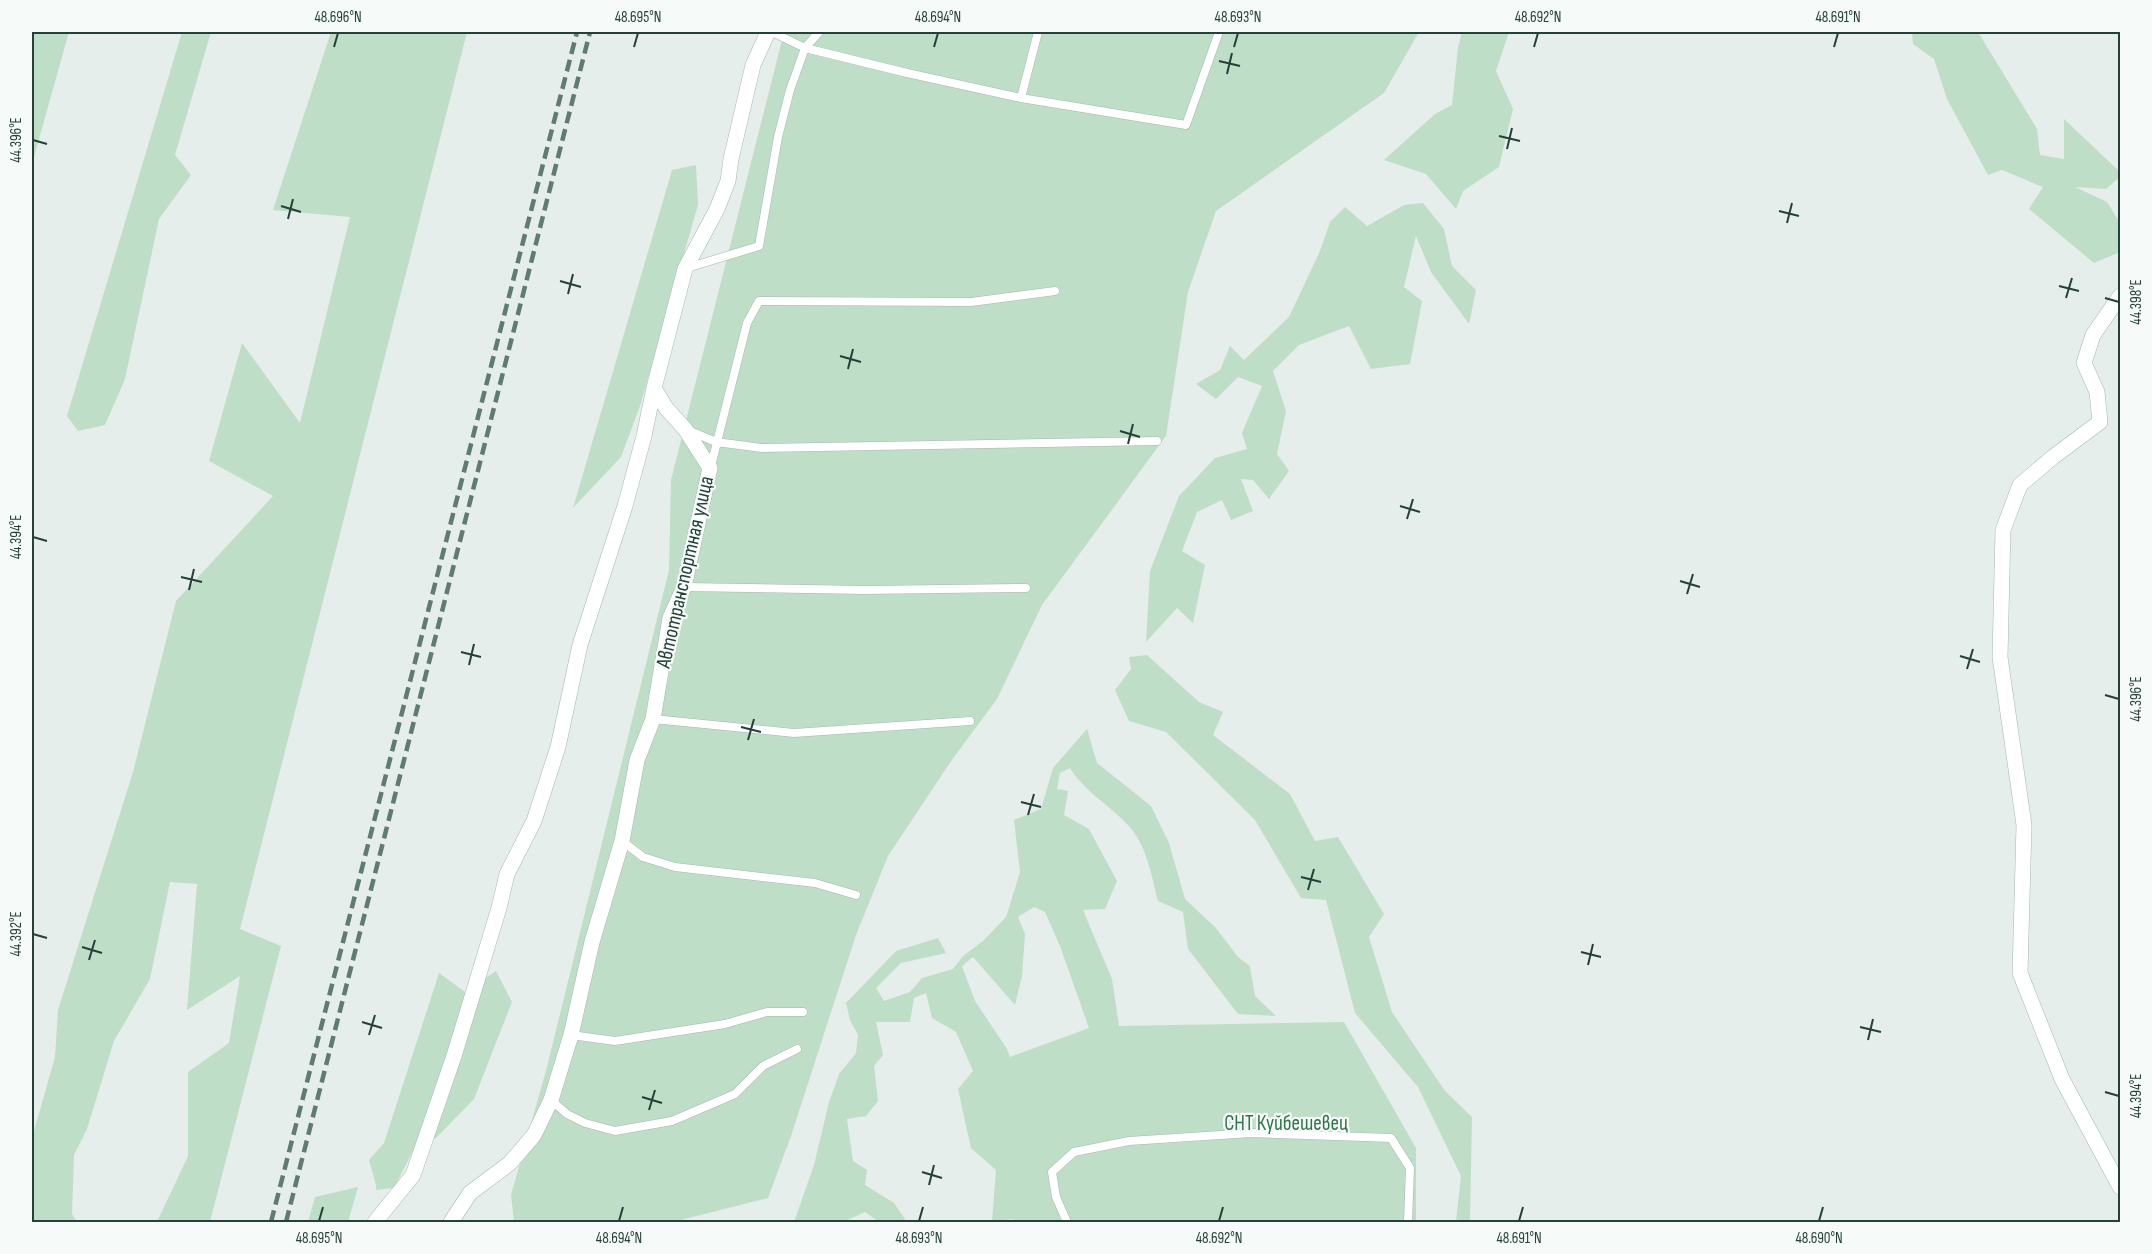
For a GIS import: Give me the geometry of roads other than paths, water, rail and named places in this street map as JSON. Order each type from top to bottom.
[{"type":"street","points":[[375,1222],[413,1175],[454,1056],[499,908],[507,874],[534,820],[558,747],[579,645],[625,506],[685,269],[717,209],[728,182],[731,159],[753,65],[770,32]]},
{"type":"street","points":[[2121,296],[2093,335],[2084,363],[2097,392],[2100,422],[2020,485],[2003,530],[2000,657],[2025,825],[2020,973],[2062,1079],[2121,1187]]},
{"type":"street","name":"Автотранспортная улица","points":[[451,1222],[470,1193],[510,1163],[534,1135],[551,1100],[571,1035],[592,942],[622,841],[637,760],[653,719],[670,618],[684,587],[710,468],[685,429],[666,408],[654,388]]},
{"type":"lane","points":[[770,32],[805,48],[1021,98],[1186,125],[1219,32]]},
{"type":"lane","points":[[685,269],[759,246],[778,137],[790,90],[805,48],[819,32]]},
{"type":"lane","points":[[1021,98],[1038,32]]},
{"type":"lane","points":[[710,468],[747,323],[759,301],[971,302],[1055,291]]},
{"type":"lane","points":[[685,429],[716,442],[762,448],[1157,441]]},
{"type":"lane","points":[[684,587],[866,590],[1026,588]]},
{"type":"lane","points":[[653,719],[794,733],[970,721]]},
{"type":"lane","points":[[622,841],[643,857],[675,867],[815,883],[856,896]]},
{"type":"lane","points":[[571,1035],[615,1041],[725,1024],[767,1012],[803,1012]]},
{"type":"lane","points":[[551,1100],[567,1114],[585,1123],[615,1131],[672,1121],[735,1094],[763,1066],[797,1049]]},
{"type":"lane","points":[[1067,1222],[1056,1197],[1052,1172],[1074,1152],[1129,1141],[1251,1133],[1391,1138],[1410,1168],[1408,1222]]},
{"type":"railway","points":[[271,1222],[577,32]]},
{"type":"railway","points":[[286,1222],[590,32]]},
{"type":"park label","name":"СНТ Куйбешевец","points":[[1286,1123]]}]
